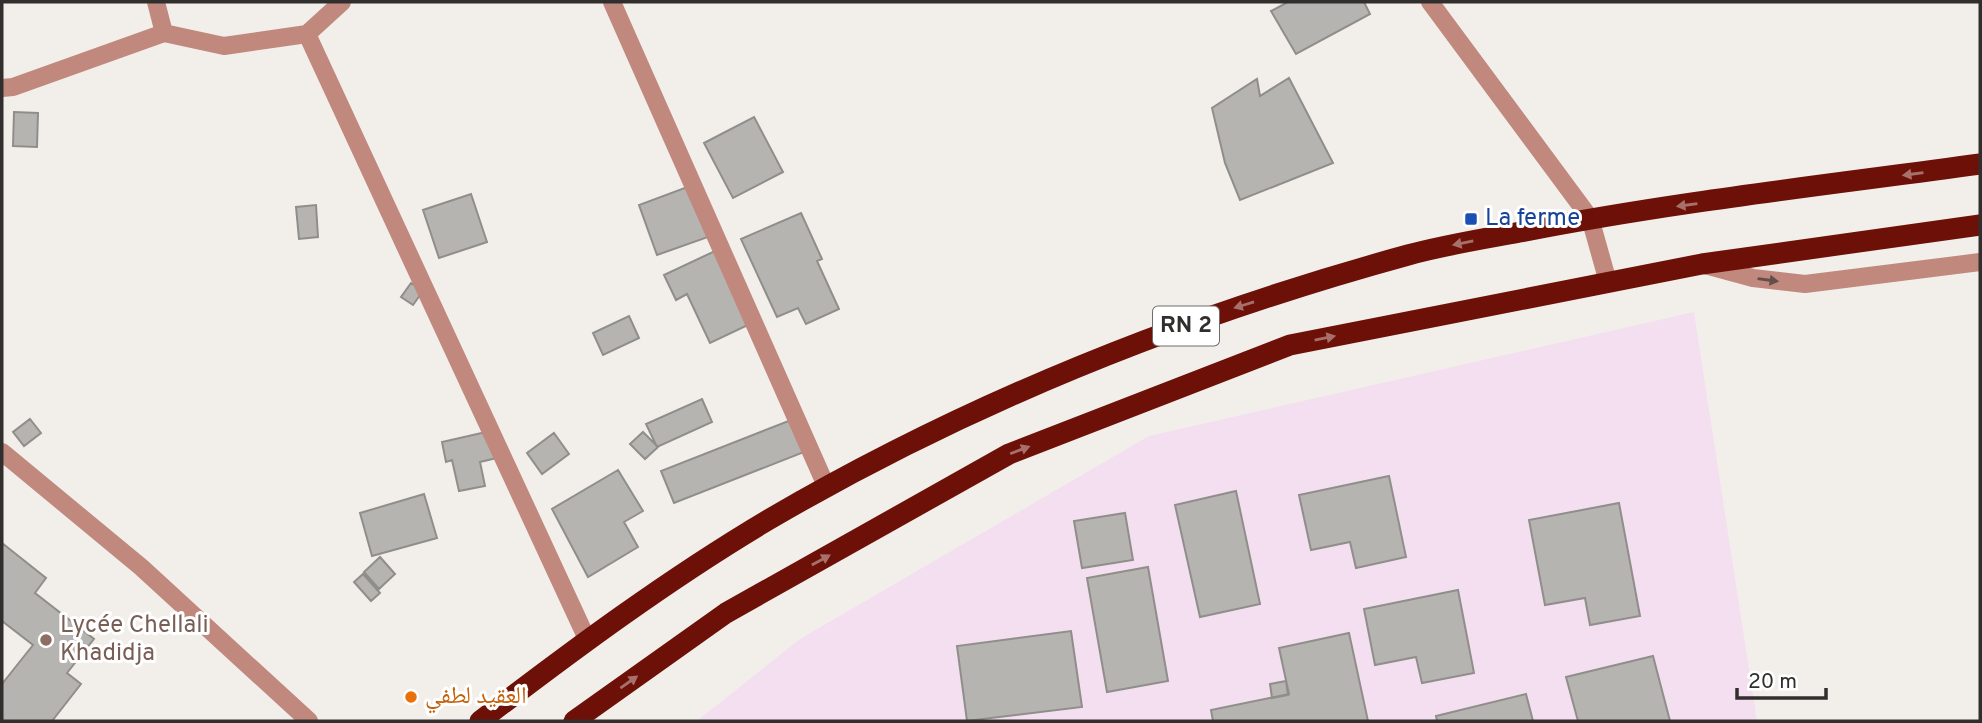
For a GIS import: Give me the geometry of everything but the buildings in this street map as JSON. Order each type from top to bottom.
[{"type":"highway","name":"RN 2","points":[[480,721],[587,639],[767,521],[900,449],[1061,372],[1227,311],[1411,254],[1590,218],[1980,164]]},
{"type":"highway","name":"RN 2","points":[[574,721],[726,613],[1009,454],[1290,345],[1702,264],[1980,225]]},
{"type":"street","points":[[156,2],[164,33]]},
{"type":"street","points":[[2,88],[13,88],[164,33],[224,47],[307,34],[342,2]]},
{"type":"street","points":[[612,2],[827,488]]},
{"type":"street","points":[[1430,2],[1590,218],[1608,282]]},
{"type":"street","points":[[307,34],[587,639]]},
{"type":"street","points":[[1702,264],[1753,278],[1805,284],[1980,262]]},
{"type":"street","points":[[2,452],[141,567],[309,721]]},
{"type":"shaded area","points":[[1694,312],[1757,721],[697,721],[800,639],[1149,436]]},
{"type":"place","name":"La ferme","points":[[1471,219]]},
{"type":"place","name":"Lycée Chellali Khadidja","points":[[46,640]]},
{"type":"place","name":"العقيد لطفي","points":[[411,697]]}]
